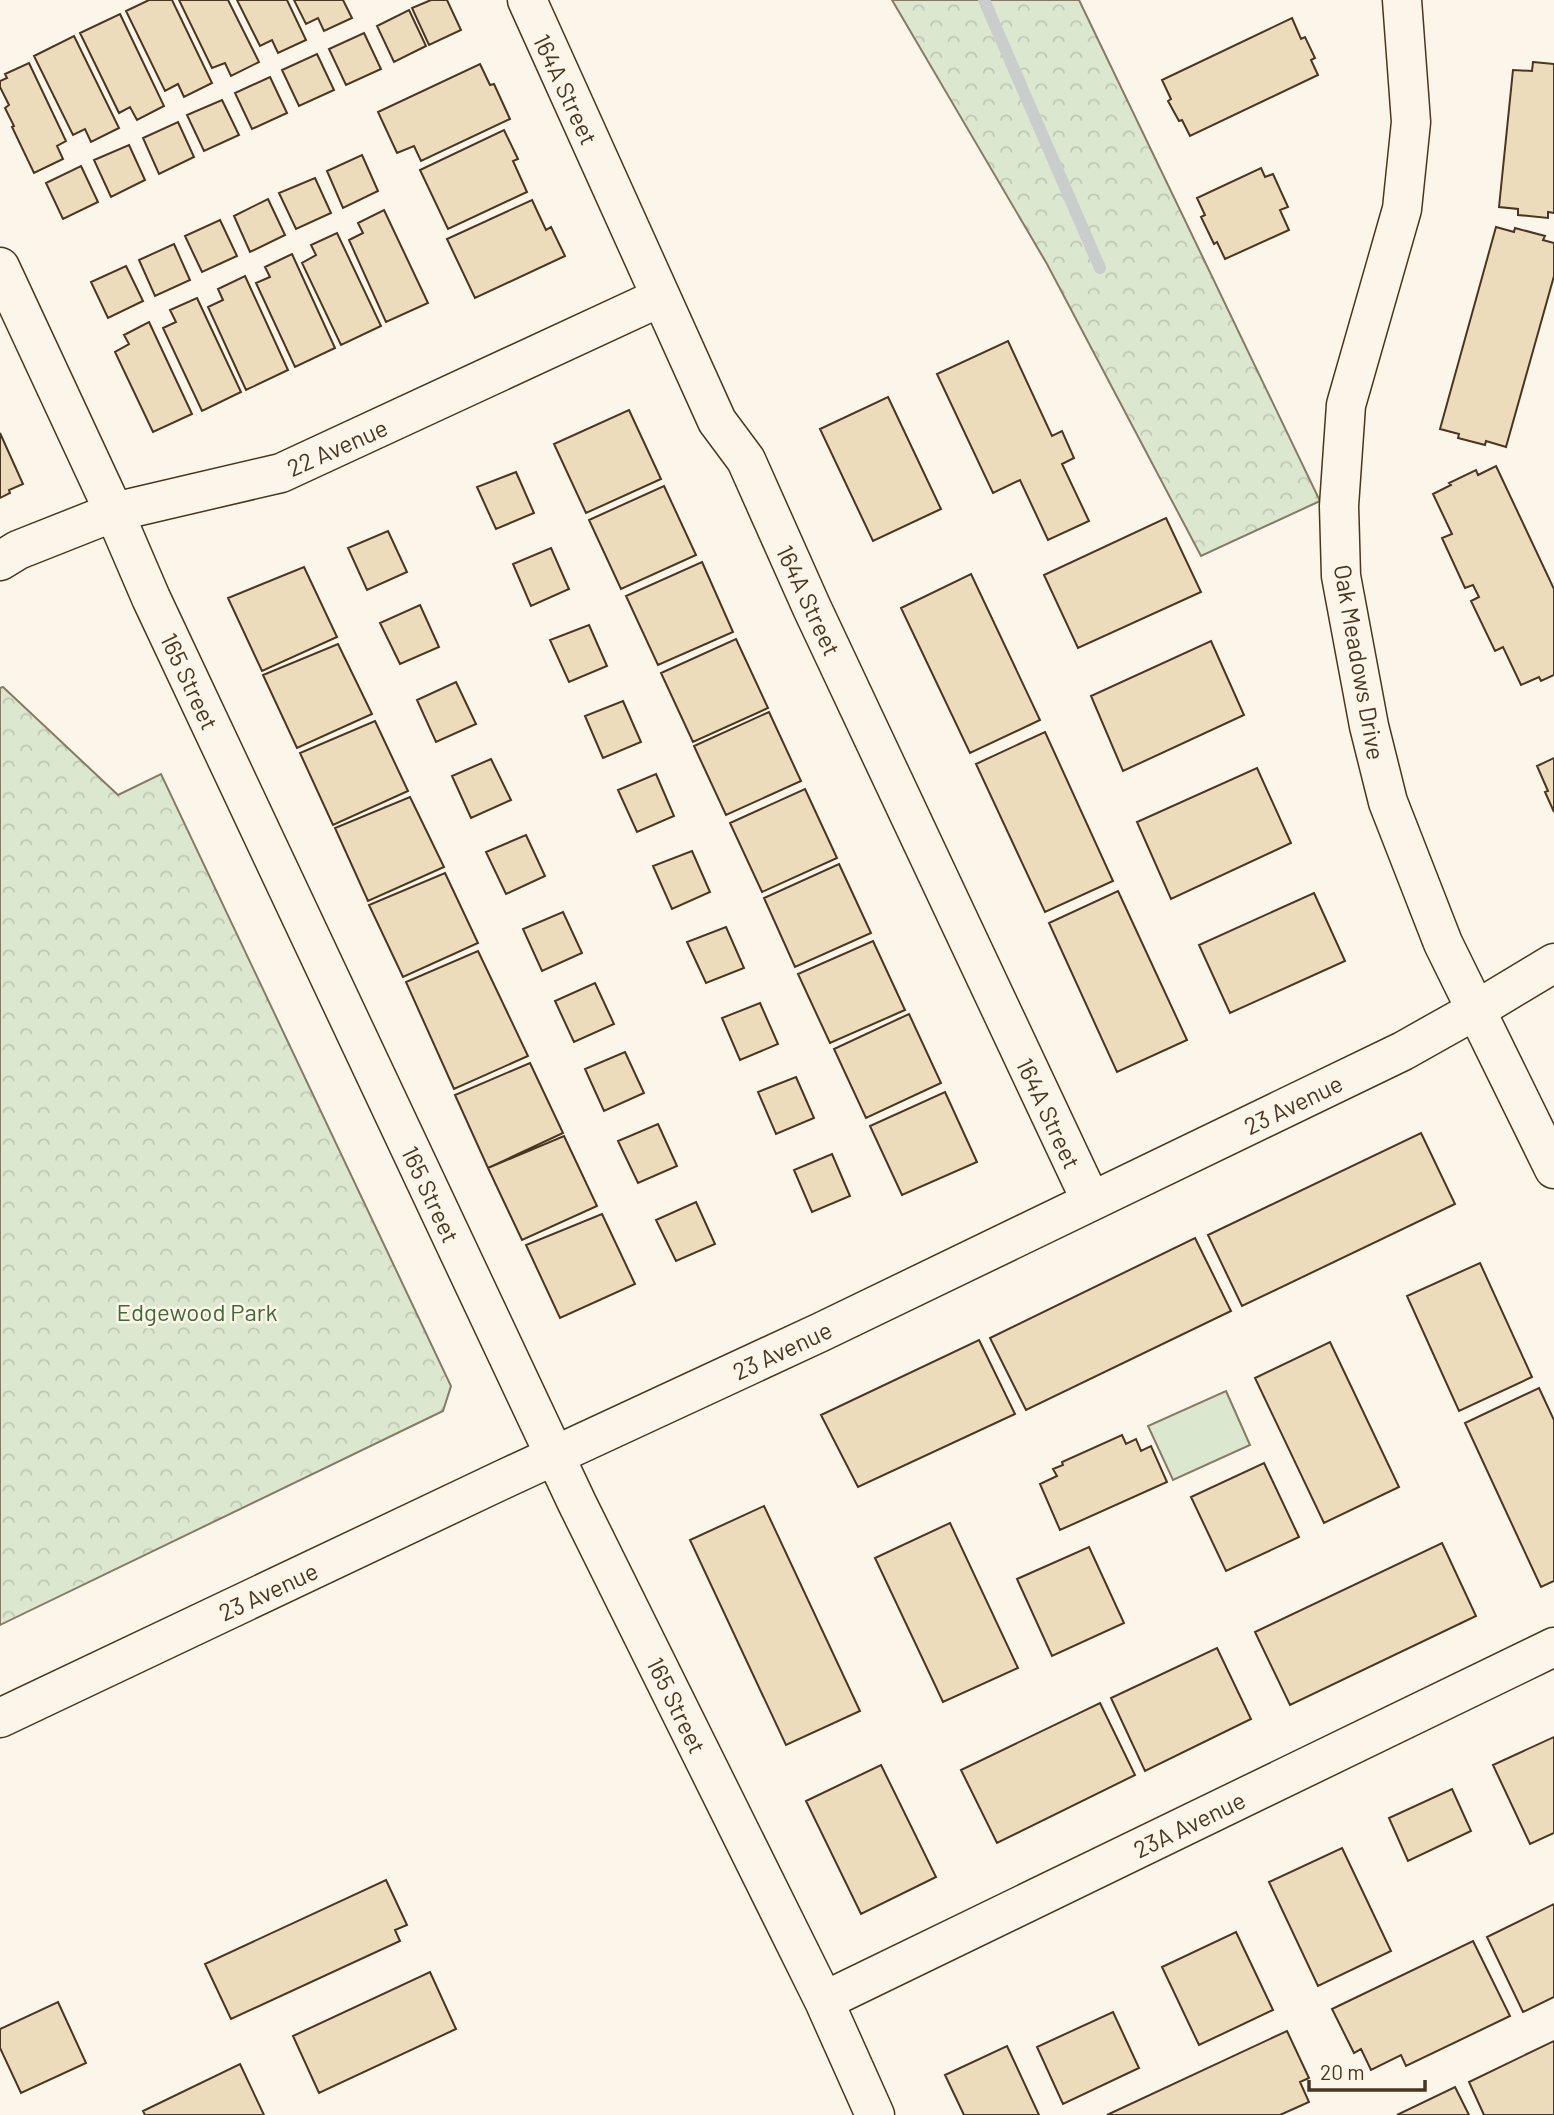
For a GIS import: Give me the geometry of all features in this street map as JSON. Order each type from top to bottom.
[{"type":"street","name":"164A Street","points":[[527,0],[717,421],[746,460],[1091,1201]]},
{"type":"street","name":"Oak Meadows Drive","points":[[1402,0],[1411,122],[1402,209],[1346,405],[1339,506],[1341,576],[1366,713],[1388,803],[1443,943],[1554,1169]]},
{"type":"street","name":"165 Street","points":[[0,267],[151,598],[554,1455],[824,2001],[875,2115]]},
{"type":"street","name":"22 Avenue","points":[[0,561],[18,550],[114,512],[281,473],[662,297]]},
{"type":"street","name":"23 Avenue","points":[[0,1718],[554,1455],[821,1332],[1403,1051],[1554,963]]},
{"type":"street","name":"23A Avenue","points":[[824,2001],[1554,1647]]},
{"type":"green space","points":[[892,0],[1079,0],[1320,501],[1201,556],[1047,264]]},
{"type":"green space","name":"Edgewood Park","points":[[3,687],[118,795],[161,774],[451,1386],[443,1411],[0,1625],[0,688]]},
{"type":"green space","points":[[1226,1391],[1250,1445],[1173,1480],[1148,1426]]},
{"type":"building","points":[[149,0],[172,0],[212,83],[184,97],[178,84],[165,91],[126,11]]},
{"type":"building","points":[[179,0],[228,0],[259,62],[231,76],[225,63],[212,68]]},
{"type":"building","points":[[237,0],[287,0],[306,40],[278,53],[272,40],[260,46]]},
{"type":"building","points":[[294,0],[343,0],[352,18],[324,31],[318,18],[306,24]]},
{"type":"building","points":[[431,0],[447,0],[461,30],[429,45],[412,8]]},
{"type":"building","points":[[409,10],[426,46],[394,62],[377,26]]},
{"type":"building","points":[[120,14],[164,106],[137,120],[130,107],[119,113],[80,33]]},
{"type":"building","points":[[1292,18],[1301,39],[1305,37],[1315,58],[1311,60],[1318,75],[1190,136],[1168,101],[1171,99],[1162,80]]},
{"type":"building","points":[[364,33],[381,69],[346,85],[329,49]]},
{"type":"building","points":[[74,36],[119,128],[91,142],[85,129],[73,135],[34,56]]},
{"type":"building","points":[[317,54],[334,90],[299,106],[282,70]]},
{"type":"building","points":[[1533,62],[1554,64],[1554,213],[1548,212],[1548,218],[1518,215],[1518,209],[1499,207],[1513,70],[1532,71]]},
{"type":"building","points":[[29,63],[66,141],[57,146],[63,159],[34,173],[12,127],[14,126],[5,108],[9,105],[0,87],[0,81],[7,78],[5,74]]},
{"type":"building","points":[[480,64],[490,85],[494,84],[510,119],[421,161],[414,146],[397,153],[378,112]]},
{"type":"building","points":[[270,77],[287,113],[252,129],[235,93]]},
{"type":"building","points":[[222,100],[239,135],[204,151],[187,115]]},
{"type":"building","points":[[178,122],[194,157],[159,174],[143,138]]},
{"type":"building","points":[[504,130],[518,159],[513,161],[527,192],[448,229],[420,170]]},
{"type":"building","points":[[129,145],[145,180],[111,197],[94,160]]},
{"type":"building","points":[[362,155],[378,191],[343,208],[327,171]]},
{"type":"building","points":[[81,166],[98,202],[63,219],[46,183]]},
{"type":"building","points":[[1261,168],[1265,177],[1273,174],[1288,207],[1280,210],[1289,230],[1225,259],[1217,242],[1214,244],[1201,217],[1205,215],[1197,198]]},
{"type":"building","points":[[315,178],[331,213],[296,229],[279,193]]},
{"type":"building","points":[[268,199],[285,235],[250,252],[234,216]]},
{"type":"building","points":[[532,200],[546,230],[551,227],[565,256],[475,298],[447,239]]},
{"type":"building","points":[[384,210],[428,303],[386,322],[349,240],[363,233],[358,223]]},
{"type":"building","points":[[220,220],[237,256],[202,272],[185,236]]},
{"type":"building","points":[[1496,227],[1514,232],[1515,228],[1545,236],[1543,240],[1554,243],[1554,276],[1506,447],[1486,441],[1485,445],[1458,438],[1459,434],[1440,429]]},
{"type":"building","points":[[337,233],[381,326],[341,345],[302,263],[316,255],[311,245]]},
{"type":"building","points":[[174,244],[190,280],[155,296],[139,260]]},
{"type":"building","points":[[292,254],[335,348],[295,367],[256,283],[270,277],[265,267]]},
{"type":"building","points":[[126,266],[143,301],[108,318],[91,282]]},
{"type":"building","points":[[245,276],[288,370],[246,390],[208,307],[223,300],[218,289]]},
{"type":"building","points":[[197,298],[241,392],[202,411],[163,328],[176,322],[170,310]]},
{"type":"building","points":[[149,322],[192,414],[153,432],[115,352],[129,344],[124,335]]},
{"type":"building","points":[[1008,341],[1052,436],[1062,431],[1074,458],[1062,464],[1089,521],[1048,540],[1020,480],[993,493],[937,374]]},
{"type":"building","points":[[888,397],[941,509],[873,541],[820,429]]},
{"type":"building","points":[[629,410],[661,479],[586,513],[554,444]]},
{"type":"building","points":[[0,433],[23,484],[9,490],[10,493],[0,498]]},
{"type":"building","points":[[1496,466],[1554,589],[1554,675],[1541,681],[1539,677],[1521,685],[1503,647],[1495,651],[1471,601],[1479,597],[1473,585],[1465,588],[1442,538],[1452,534],[1433,494],[1476,470],[1478,475]]},
{"type":"building","points":[[516,472],[534,513],[496,529],[477,487]]},
{"type":"building","points":[[664,486],[696,555],[621,589],[589,520]]},
{"type":"building","points":[[1166,518],[1201,592],[1078,648],[1044,575]]},
{"type":"building","points":[[388,531],[407,572],[367,590],[348,548]]},
{"type":"building","points":[[551,548],[569,589],[531,606],[513,564]]},
{"type":"building","points":[[702,562],[733,632],[658,665],[626,596]]},
{"type":"building","points":[[304,567],[337,637],[262,671],[228,598]]},
{"type":"building","points":[[971,574],[1040,720],[970,753],[901,608]]},
{"type":"building","points":[[420,605],[439,647],[400,664],[380,623]]},
{"type":"building","points":[[589,625],[607,666],[569,682],[550,640]]},
{"type":"building","points":[[736,639],[768,708],[693,742],[661,673]]},
{"type":"building","points":[[1211,641],[1244,715],[1123,771],[1091,696]]},
{"type":"building","points":[[338,644],[372,714],[297,748],[263,675]]},
{"type":"building","points":[[456,682],[476,724],[436,742],[417,700]]},
{"type":"building","points":[[623,701],[641,742],[603,758],[585,716]]},
{"type":"building","points":[[769,712],[801,781],[726,815],[694,746]]},
{"type":"building","points":[[375,721],[408,791],[333,825],[300,753]]},
{"type":"building","points":[[1045,732],[1113,881],[1045,912],[976,764]]},
{"type":"building","points":[[1554,758],[1554,812],[1537,766]]},
{"type":"building","points":[[491,759],[511,800],[471,818],[452,776]]},
{"type":"building","points":[[1257,768],[1291,843],[1171,899],[1137,822]]},
{"type":"building","points":[[656,774],[674,816],[637,832],[618,790]]},
{"type":"building","points":[[805,789],[837,858],[762,892],[730,823]]},
{"type":"building","points":[[410,797],[444,867],[368,901],[335,828]]},
{"type":"building","points":[[526,835],[545,876],[506,894],[486,852]]},
{"type":"building","points":[[692,851],[710,892],[672,909],[653,866]]},
{"type":"building","points":[[839,864],[871,933],[795,967],[764,898]]},
{"type":"building","points":[[445,873],[478,943],[403,977],[369,905]]},
{"type":"building","points":[[1118,891],[1187,1040],[1117,1072],[1049,923]]},
{"type":"building","points":[[1314,893],[1345,961],[1230,1013],[1199,945]]},
{"type":"building","points":[[563,912],[582,953],[542,971],[523,929]]},
{"type":"building","points":[[726,927],[744,968],[706,983],[687,942]]},
{"type":"building","points":[[873,941],[905,1010],[830,1043],[798,974]]},
{"type":"building","points":[[478,951],[528,1056],[454,1089],[406,982]]},
{"type":"building","points":[[595,983],[614,1024],[574,1042],[555,1001]]},
{"type":"building","points":[[760,1003],[778,1044],[740,1060],[722,1018]]},
{"type":"building","points":[[909,1014],[941,1083],[866,1118],[834,1049]]},
{"type":"building","points":[[625,1052],[644,1093],[604,1111],[585,1069]]},
{"type":"building","points":[[530,1063],[563,1133],[488,1168],[455,1095]]},
{"type":"building","points":[[796,1077],[814,1118],[776,1134],[758,1092]]},
{"type":"building","points":[[945,1092],[977,1162],[902,1195],[870,1126]]},
{"type":"building","points":[[658,1124],[677,1166],[638,1183],[618,1141]]},
{"type":"building","points":[[1421,1133],[1455,1204],[1242,1306],[1208,1235]]},
{"type":"building","points":[[564,1136],[597,1206],[522,1240],[488,1168]]},
{"type":"building","points":[[832,1154],[850,1196],[812,1212],[794,1170]]},
{"type":"building","points":[[696,1202],[715,1244],[676,1261],[656,1220]]},
{"type":"building","points":[[602,1214],[635,1284],[560,1318],[526,1245]]},
{"type":"building","points":[[1195,1238],[1231,1311],[1026,1410],[990,1338]]},
{"type":"building","points":[[1480,1263],[1532,1377],[1459,1411],[1407,1296]]},
{"type":"building","points":[[979,1340],[1015,1414],[858,1487],[821,1415]]},
{"type":"building","points":[[1330,1342],[1399,1487],[1324,1523],[1255,1378]]},
{"type":"building","points":[[1539,1388],[1554,1420],[1554,1581],[1541,1587],[1465,1423]]},
{"type":"building","points":[[1122,1435],[1126,1444],[1136,1439],[1141,1451],[1151,1446],[1167,1482],[1060,1530],[1040,1484],[1057,1476],[1053,1469],[1063,1465],[1062,1462]]},
{"type":"building","points":[[1264,1463],[1299,1537],[1226,1571],[1191,1497]]},
{"type":"building","points":[[764,1506],[860,1711],[786,1745],[690,1540]]},
{"type":"building","points":[[950,1523],[1018,1668],[943,1702],[875,1558]]},
{"type":"building","points":[[1442,1543],[1476,1616],[1290,1705],[1255,1632]]},
{"type":"building","points":[[1089,1547],[1124,1623],[1052,1656],[1017,1579]]},
{"type":"building","points":[[1217,1648],[1251,1719],[1145,1771],[1111,1698]]},
{"type":"building","points":[[1100,1703],[1135,1775],[997,1843],[961,1770]]},
{"type":"building","points":[[1554,1737],[1554,1833],[1530,1844],[1493,1765]]},
{"type":"building","points":[[881,1765],[936,1877],[861,1914],[806,1801]]},
{"type":"building","points":[[1452,1789],[1471,1831],[1408,1861],[1389,1818]]},
{"type":"building","points":[[1342,1848],[1391,1951],[1318,1986],[1269,1882]]},
{"type":"building","points":[[386,1880],[407,1925],[395,1930],[400,1941],[231,2019],[205,1964]]},
{"type":"building","points":[[1554,1904],[1554,1997],[1523,2012],[1487,1937]]},
{"type":"building","points":[[1236,1932],[1273,2010],[1199,2045],[1162,1967]]},
{"type":"building","points":[[1473,1941],[1510,2016],[1406,2066],[1401,2055],[1371,2070],[1361,2049],[1354,2053],[1332,2009]]},
{"type":"building","points":[[430,1972],[456,2029],[319,2093],[293,2036]]},
{"type":"building","points":[[58,2002],[86,2063],[21,2093],[0,2048],[0,2029]]},
{"type":"building","points":[[1113,2012],[1139,2068],[1063,2104],[1037,2047]]},
{"type":"building","points":[[1287,2031],[1309,2078],[1300,2082],[1309,2102],[1280,2115],[1107,2115]]},
{"type":"building","points":[[1554,2041],[1554,2115],[1484,2115],[1469,2082]]},
{"type":"building","points":[[1007,2046],[1039,2115],[964,2115],[945,2075]]},
{"type":"building","points":[[240,2064],[264,2115],[145,2115],[143,2111]]},
{"type":"building","points":[[1455,2087],[1469,2115],[1397,2115]]},
{"type":"waterway","points":[[984,0],[1100,268]]}]
